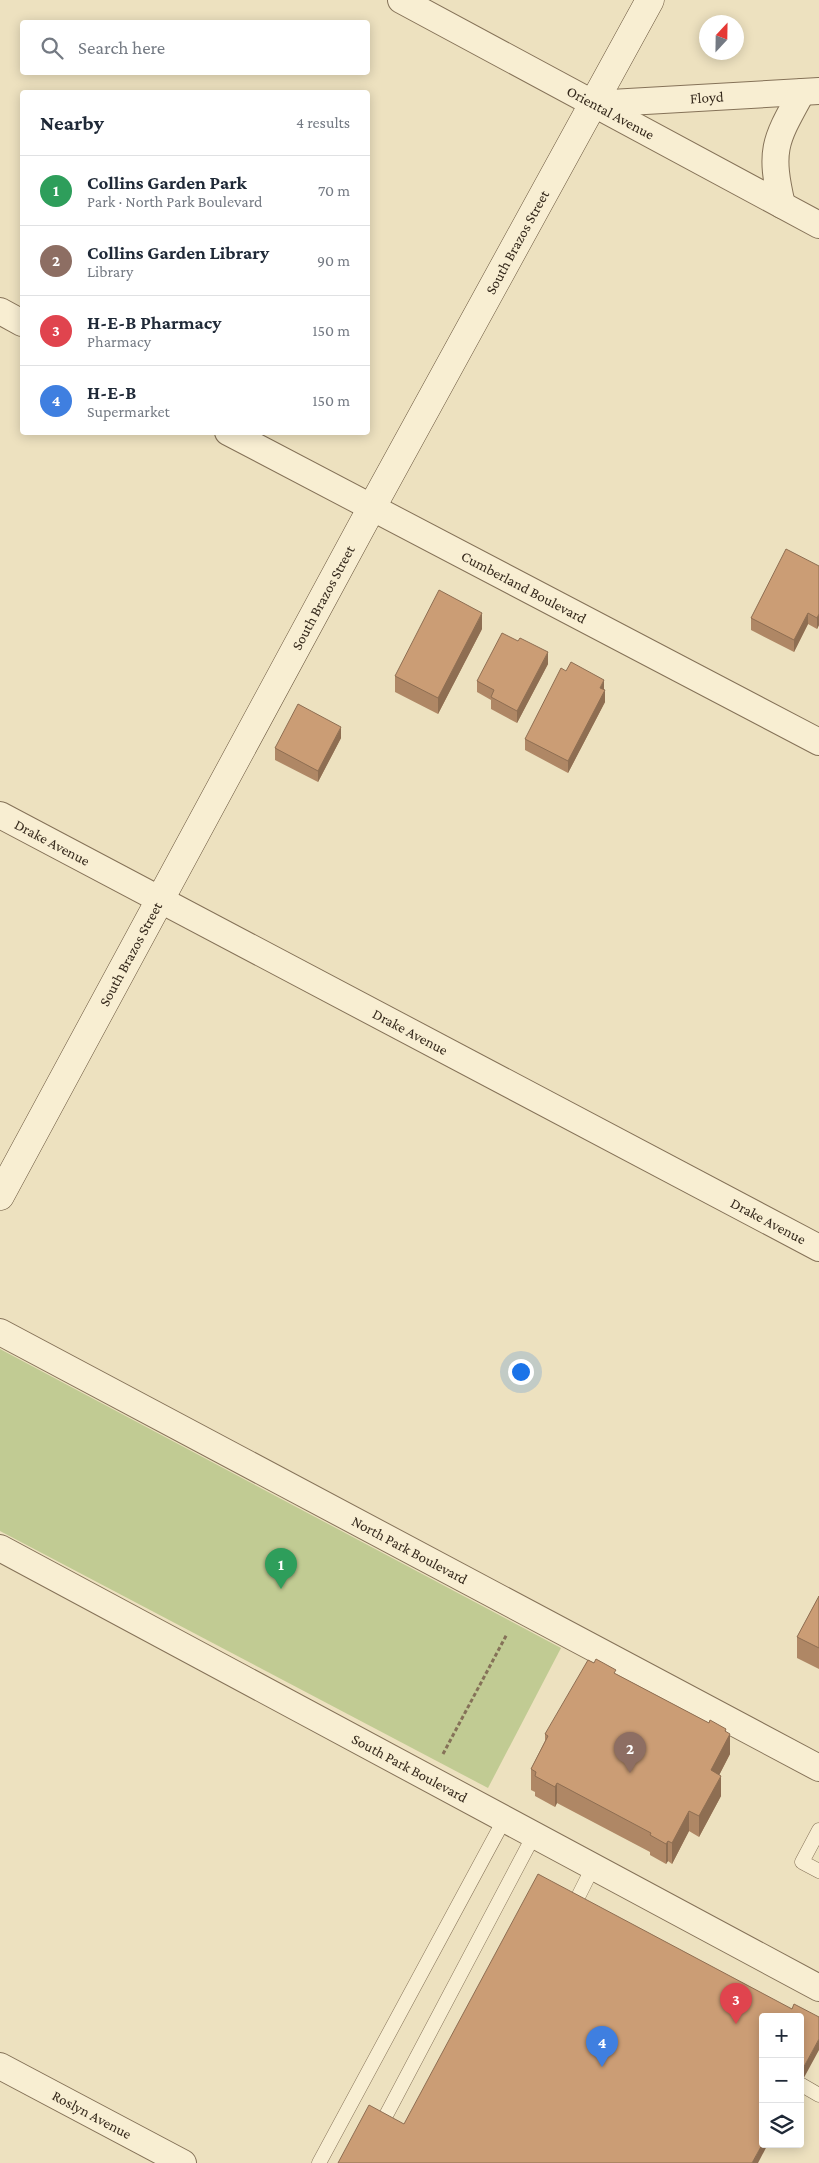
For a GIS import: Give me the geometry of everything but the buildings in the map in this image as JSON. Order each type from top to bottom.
[{"type":"street","name":"Oriental Avenue","points":[[401,0],[819,225]]},
{"type":"street","name":"South Brazos Street","points":[[0,1196],[371,508],[650,0]]},
{"type":"street","name":"Floyd","points":[[593,104],[811,91]]},
{"type":"street","points":[[782,205],[775,174],[774,152],[782,128],[811,91]]},
{"type":"street","points":[[0,311],[20,322]]},
{"type":"street","name":"Cumberland Boulevard","points":[[234,435],[819,742]]},
{"type":"street","name":"Drake Avenue","points":[[0,815],[819,1248]]},
{"type":"street","name":"North Park Boulevard","points":[[0,1332],[819,1768]]},
{"type":"street","name":"South Park Boulevard","points":[[0,1548],[819,1988]]},
{"type":"street","name":"Roslyn Avenue","points":[[0,2066],[183,2163]]},
{"type":"lane","points":[[319,2163],[504,1820]]},
{"type":"lane","points":[[819,1830],[802,1862],[819,1871]]},
{"type":"lane","points":[[382,2124],[534,1835]]},
{"type":"lane","points":[[574,1905],[593,1867]]},
{"type":"lane","points":[[804,2086],[819,2095]]},
{"type":"path","points":[[441,1758],[508,1633]]},
{"type":"green space","points":[[0,1349],[561,1648],[488,1788],[0,1531]]},
{"type":"place","name":"Collins Garden Park","points":[[281,1589]]},
{"type":"place","name":"Collins Garden Library","points":[[630,1773]]},
{"type":"place","name":"H-E-B Pharmacy","points":[[736,2024]]},
{"type":"place","name":"H-E-B","points":[[602,2067]]}]
